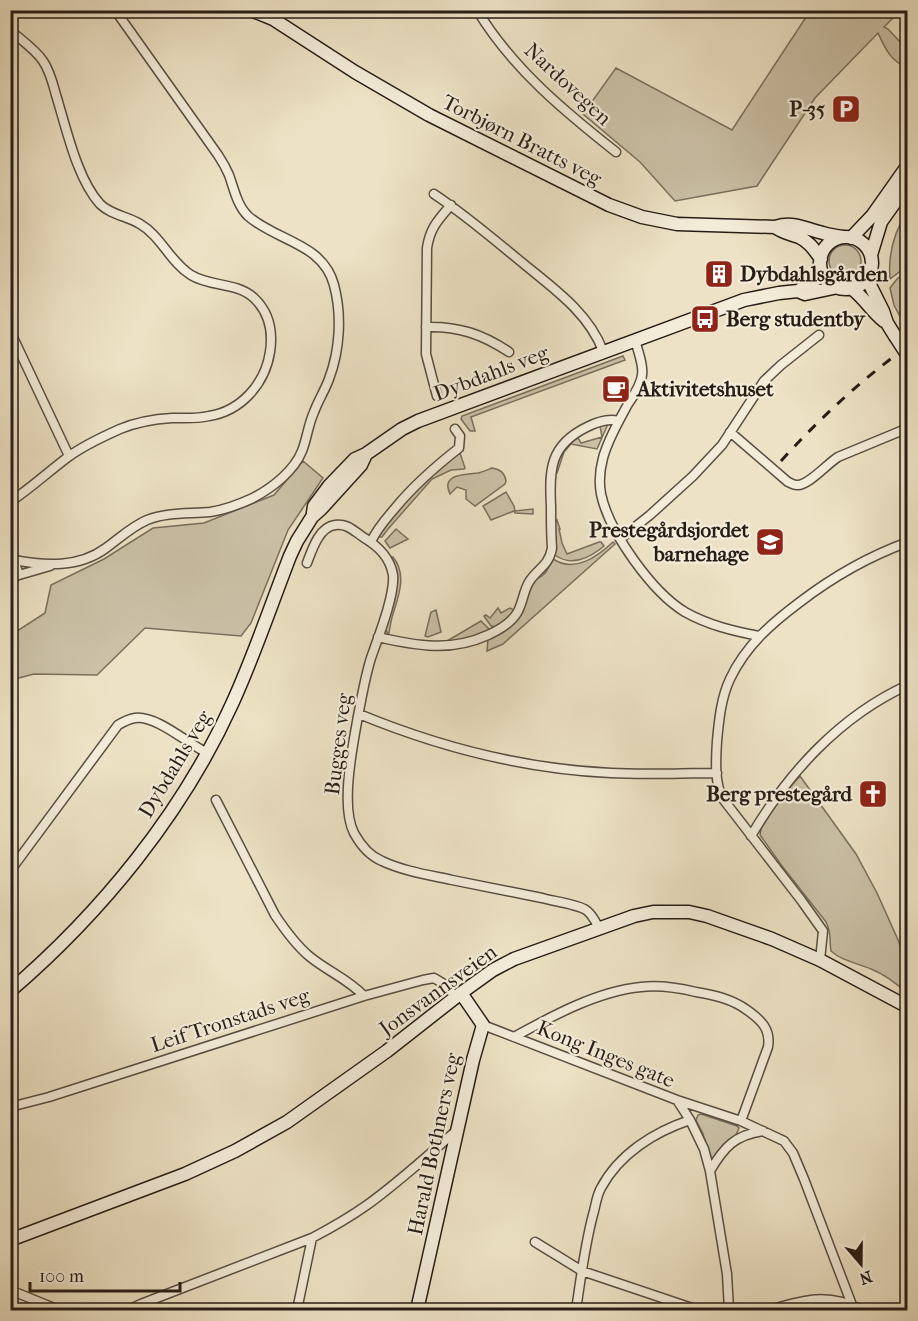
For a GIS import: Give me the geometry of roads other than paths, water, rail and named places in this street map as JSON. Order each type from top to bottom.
[{"type":"main road","name":"Torbjørn Bratts veg","points":[[250,10],[270,15],[355,72],[429,115],[609,205],[642,217],[676,224],[776,227],[785,224],[847,237]]},
{"type":"main road","points":[[887,323],[877,316],[858,293],[827,280],[821,267],[821,260],[827,245],[834,240],[847,237],[872,216],[908,165]]},
{"type":"main road","points":[[871,255],[881,222],[908,184]]},
{"type":"main road","name":"Torbjørn Bratts veg","points":[[776,227],[782,232],[807,241],[821,260]]},
{"type":"main road","points":[[844,288],[862,284],[868,278],[872,263],[868,248],[863,243],[847,237]]},
{"type":"main road","name":"Dybdahls veg","points":[[798,291],[824,275]]},
{"type":"main road","points":[[868,278],[884,311],[887,323],[908,356]]},
{"type":"main road","name":"Dybdahls veg","points":[[10,991],[43,963],[75,931],[159,829],[207,753],[231,706],[297,541],[312,517],[361,465],[366,454],[402,429],[418,421],[744,300],[779,293],[798,291],[805,294],[844,288]]},
{"type":"main road","name":"Jonsvannsveien","points":[[10,1240],[185,1174],[235,1151],[287,1122],[387,1051],[493,970],[514,959],[622,919],[653,912],[689,912],[707,916],[772,939],[820,960],[908,1007]]},
{"type":"main road","points":[[458,995],[483,1025]]},
{"type":"main road","name":"Harald Bothners veg","points":[[417,1311],[475,1049],[483,1025]]},
{"type":"street","points":[[10,15],[16,10]]},
{"type":"street","points":[[10,551],[14,560],[15,576],[52,565],[92,557],[132,527],[149,519],[213,512],[254,498],[278,481],[302,452],[310,423],[332,371],[338,337],[338,308],[332,278],[326,267],[308,250],[263,226],[244,211],[218,155],[115,10]]},
{"type":"street","name":"Nardovegen","points":[[477,10],[489,30],[521,70],[577,122],[616,152]]},
{"type":"street","points":[[10,30],[34,50],[44,62],[78,163],[88,187],[99,203],[109,211],[139,223],[147,229],[178,265],[190,274],[206,281],[239,289],[249,295],[260,305],[271,327],[270,353],[265,371],[255,389],[236,406],[207,417],[153,419],[114,432],[69,456],[44,478],[10,502]]},
{"type":"street","points":[[434,194],[451,205],[568,301],[590,326],[603,351]]},
{"type":"street","name":"Dybdahls veg","points":[[437,396],[426,354],[427,248],[435,223],[451,205]]},
{"type":"street","name":"Dybdahls veg","points":[[426,327],[449,327],[468,331],[508,352]]},
{"type":"street","points":[[10,331],[69,456]]},
{"type":"street","points":[[620,539],[693,476],[722,445],[764,381],[819,335]]},
{"type":"street","points":[[635,339],[642,364],[642,376],[618,421],[603,458],[600,487],[608,515],[620,539],[644,573],[668,600],[709,624],[759,636]]},
{"type":"street","points":[[378,637],[426,646],[459,645],[479,639],[504,626],[518,612],[531,579],[546,565],[551,555],[549,484],[550,470],[556,455],[567,440],[583,429],[606,420],[618,421]]},
{"type":"street","points":[[730,432],[788,482],[797,485],[804,483],[828,463],[843,455],[908,428]]},
{"type":"street","points":[[371,542],[381,525],[410,490],[459,448],[460,436],[455,429]]},
{"type":"street","name":"Bugges veg","points":[[307,563],[323,531],[330,526],[344,524],[386,555],[393,575],[392,592],[363,687],[349,774],[348,815],[354,833],[362,845],[383,862],[427,875],[584,909],[593,917],[599,928]]},
{"type":"street","points":[[820,960],[823,931],[721,796],[717,773],[718,730],[724,694],[739,663],[759,636],[785,613],[834,577],[867,558],[908,542]]},
{"type":"street","points":[[14,560],[52,565]]},
{"type":"street","points":[[751,836],[786,784],[824,742],[860,713],[908,685]]},
{"type":"street","points":[[359,714],[420,737],[481,754],[526,763],[614,773],[717,773]]},
{"type":"street","points":[[10,871],[118,725],[136,718],[152,720],[207,753]]},
{"type":"street","points":[[216,800],[275,915],[288,933],[310,957],[355,986],[364,996]]},
{"type":"street","name":"Leif Tronstads veg","points":[[10,1107],[49,1097],[364,996],[423,980],[434,978],[458,995]]},
{"type":"street","points":[[514,1037],[555,1015],[622,990],[665,987],[712,995],[734,1002],[763,1024],[770,1037],[741,1120]]},
{"type":"street","name":"Kong Inges gate","points":[[483,1025],[676,1100],[690,1120],[704,1149],[710,1171],[727,1274],[729,1311]]},
{"type":"street","points":[[676,1100],[741,1120],[784,1141],[793,1153],[852,1305]]},
{"type":"street","points":[[576,1311],[589,1230],[600,1190],[618,1164],[641,1143],[690,1120]]},
{"type":"street","points":[[128,1311],[312,1238],[368,1205],[457,1131]]},
{"type":"street","points":[[710,1171],[727,1146],[738,1138],[764,1131]]},
{"type":"street","points":[[297,1311],[312,1238]]},
{"type":"street","points":[[535,1242],[582,1271],[698,1311]]},
{"type":"street","points":[[10,1290],[59,1311]]},
{"type":"street","points":[[769,1311],[818,1299],[852,1305],[862,1311]]},
{"type":"railway","points":[[781,461],[842,400],[908,346]]},
{"type":"place","name":"P-35","points":[[846,109]]},
{"type":"place","name":"Dybdahlsgården","points":[[719,274]]},
{"type":"place","name":"Berg studentby","points":[[705,319]]},
{"type":"place","name":"Aktivitetshuset","points":[[616,389]]},
{"type":"place","name":"Prestegårdsjordet barnehage","points":[[770,542]]},
{"type":"place","name":"Berg prestegård","points":[[873,794]]}]
